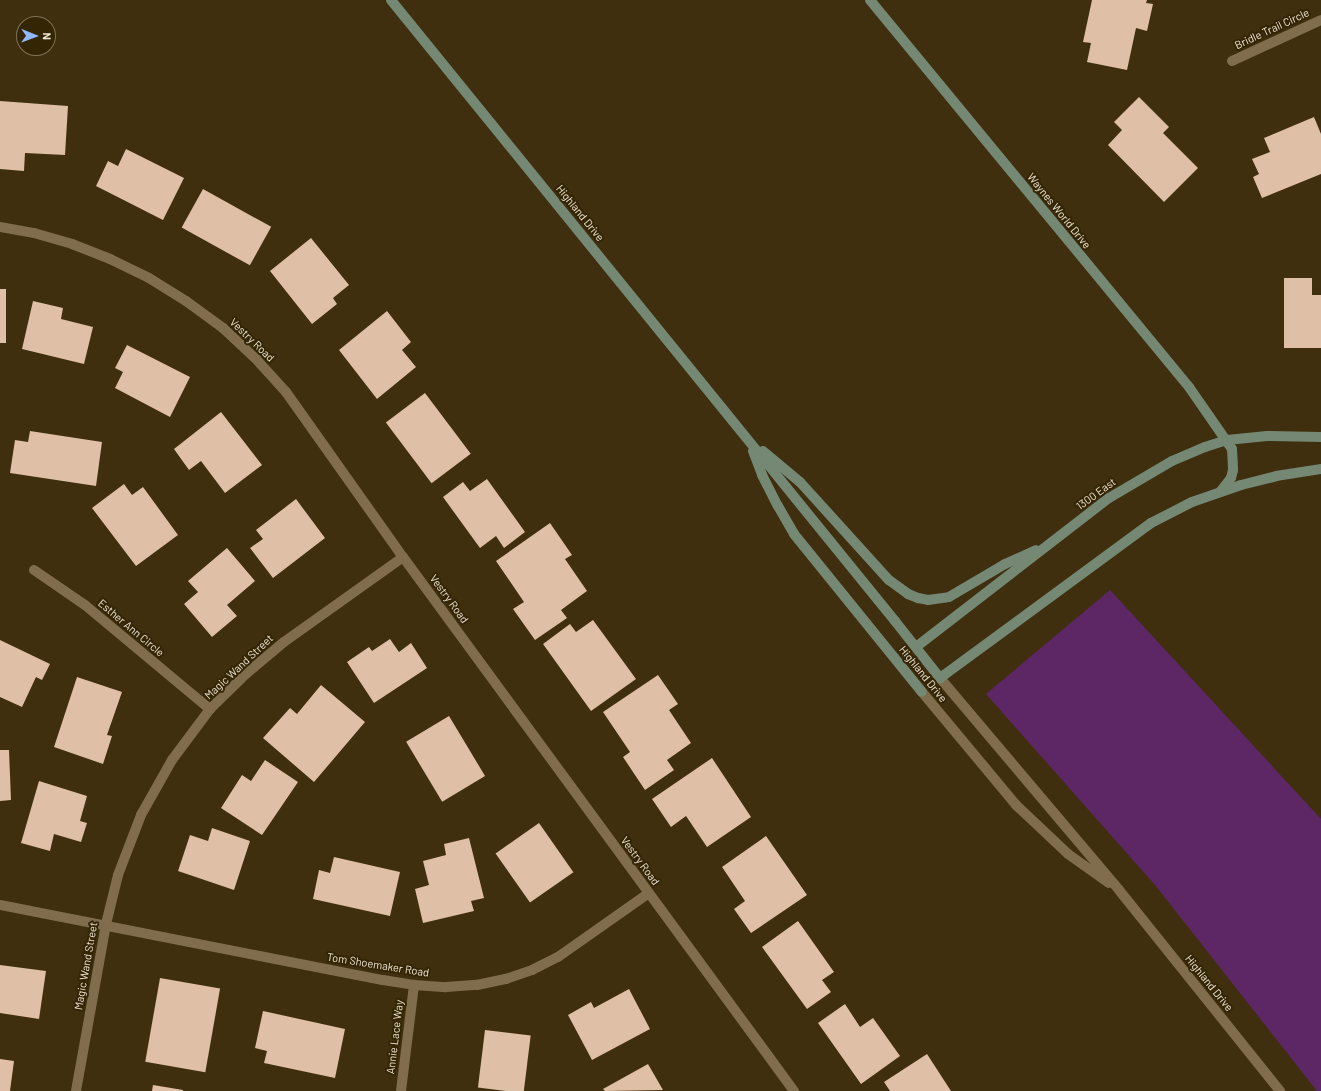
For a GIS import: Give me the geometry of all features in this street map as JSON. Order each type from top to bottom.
[{"type":"main road","name":"Highland Drive","points":[[391,0],[940,678]]},
{"type":"main road","name":"Waynes World Drive","points":[[870,0],[1189,387],[1227,440],[1232,449],[1233,470],[1231,478],[1221,491]]},
{"type":"main road","name":"1300 East","points":[[916,647],[1109,498],[1147,474],[1184,455],[1227,440],[1267,436],[1321,437]]},
{"type":"main road","name":"Highland Drive","points":[[750,442],[762,475],[794,534],[922,692]]},
{"type":"main road","points":[[750,442],[800,482],[889,580],[908,594],[918,598],[928,600],[949,597],[1005,564],[1048,545]]},
{"type":"main road","points":[[940,678],[1139,531],[1176,510],[1221,491],[1276,476],[1321,469]]},
{"type":"street","name":"Bridle Trail Circle","points":[[1232,61],[1321,20]]},
{"type":"street","name":"Vestry Road","points":[[0,227],[34,233],[72,244],[110,259],[149,278],[186,301],[223,328],[257,360],[286,392],[403,557],[794,1091]]},
{"type":"street","name":"Magic Wand Street","points":[[76,1091],[106,924],[118,875],[142,815],[172,760],[210,709],[247,672],[284,642],[403,557]]},
{"type":"street","name":"Esther Ann Circle","points":[[34,570],[85,605],[210,709]]},
{"type":"street","name":"Highland Drive","points":[[940,678],[1118,890],[1280,1091]]},
{"type":"street","name":"Highland Drive","points":[[922,692],[1016,805],[1068,854],[1118,890]]},
{"type":"street","name":"Tom Shoemaker Road","points":[[0,904],[414,985],[446,987],[477,985],[506,979],[532,970],[558,958],[649,893]]},
{"type":"street","name":"Annie Lace Way","points":[[401,1091],[414,985]]},
{"type":"shaded area","points":[[1110,590],[1321,819],[1321,1091],[1317,1091],[1155,885],[986,694]]},
{"type":"building","points":[[1092,0],[1147,0],[1146,3],[1153,4],[1147,31],[1136,28],[1127,70],[1087,62],[1091,43],[1083,42]]},
{"type":"building","points":[[1139,97],[1169,127],[1163,133],[1198,168],[1164,202],[1108,145],[1122,130],[1114,122]]},
{"type":"building","points":[[0,101],[68,106],[65,155],[25,153],[24,171],[0,169]]},
{"type":"building","points":[[1314,117],[1321,134],[1321,174],[1262,198],[1253,177],[1259,174],[1252,159],[1270,152],[1264,138]]},
{"type":"building","points":[[126,149],[184,178],[163,220],[96,186],[108,161],[118,166]]},
{"type":"building","points":[[203,189],[271,227],[250,265],[182,227]]},
{"type":"building","points":[[311,238],[349,285],[333,298],[337,304],[312,324],[270,271]]},
{"type":"building","points":[[1284,278],[1312,278],[1312,295],[1321,295],[1321,348],[1284,348]]},
{"type":"building","points":[[0,289],[6,289],[6,343],[0,343]]},
{"type":"building","points":[[33,301],[63,308],[61,319],[93,327],[84,364],[22,349]]},
{"type":"building","points":[[387,311],[411,342],[402,350],[416,367],[377,399],[339,350]]},
{"type":"building","points":[[127,345],[190,377],[170,417],[115,388],[123,372],[115,368]]},
{"type":"building","points":[[425,393],[471,454],[432,483],[386,422]]},
{"type":"building","points":[[221,412],[262,465],[225,493],[201,461],[189,470],[174,449]]},
{"type":"building","points":[[30,431],[102,442],[96,486],[10,473],[15,440],[28,442]]},
{"type":"building","points":[[487,479],[525,532],[504,548],[496,536],[480,548],[443,497],[463,482],[470,491]]},
{"type":"building","points":[[124,484],[132,495],[143,487],[178,535],[136,566],[92,508]]},
{"type":"building","points":[[296,499],[325,538],[273,578],[250,548],[263,539],[256,530]]},
{"type":"building","points":[[550,523],[572,555],[565,559],[587,591],[561,610],[567,618],[535,640],[513,609],[524,602],[496,561]]},
{"type":"building","points":[[227,548],[255,581],[227,605],[237,616],[212,637],[184,604],[198,592],[188,581]]},
{"type":"building","points":[[593,620],[636,679],[591,711],[543,644],[570,624],[576,632]]},
{"type":"building","points":[[390,639],[399,652],[411,643],[427,668],[374,703],[347,662],[369,647],[372,651]]},
{"type":"building","points":[[0,640],[50,664],[42,680],[36,677],[22,707],[0,697]]},
{"type":"building","points":[[658,675],[678,704],[669,710],[691,743],[667,760],[674,770],[645,790],[623,757],[630,752],[603,712]]},
{"type":"building","points":[[77,677],[122,692],[107,735],[112,736],[103,764],[54,747]]},
{"type":"building","points":[[321,685],[365,722],[314,782],[263,738],[290,708],[297,714]]},
{"type":"building","points":[[449,716],[485,776],[442,802],[406,742]]},
{"type":"building","points":[[0,750],[9,750],[11,800],[0,801]]},
{"type":"building","points":[[712,758],[751,817],[707,847],[686,816],[671,827],[652,799]]},
{"type":"building","points":[[265,760],[298,782],[262,835],[221,808],[242,775],[251,781]]},
{"type":"building","points":[[39,781],[87,796],[80,821],[87,823],[81,842],[54,834],[50,851],[21,843]]},
{"type":"building","points":[[539,823],[573,872],[530,903],[496,853]]},
{"type":"building","points":[[212,828],[250,841],[234,890],[178,871],[190,835],[208,841]]},
{"type":"building","points":[[766,836],[807,895],[751,933],[734,909],[745,901],[722,867]]},
{"type":"building","points":[[469,838],[484,898],[471,901],[474,911],[423,923],[415,889],[429,885],[423,861],[446,855],[444,844]]},
{"type":"building","points":[[334,857],[400,872],[390,916],[313,899],[319,870],[330,873]]},
{"type":"building","points":[[798,921],[834,972],[822,980],[831,992],[807,1009],[762,947]]},
{"type":"building","points":[[0,965],[46,971],[39,1019],[0,1013]]},
{"type":"building","points":[[160,978],[220,989],[205,1072],[145,1062]]},
{"type":"building","points":[[629,989],[650,1029],[592,1060],[568,1015],[591,1002],[594,1008]]},
{"type":"building","points":[[845,1004],[860,1027],[873,1018],[900,1056],[861,1084],[818,1023]]},
{"type":"building","points":[[263,1011],[345,1029],[335,1078],[264,1063],[267,1051],[255,1048]]},
{"type":"building","points":[[485,1030],[531,1036],[524,1091],[506,1091],[478,1088]]},
{"type":"building","points":[[927,1054],[951,1091],[890,1091],[884,1082]]},
{"type":"building","points":[[0,1059],[14,1061],[10,1091],[0,1091]]},
{"type":"building","points":[[648,1064],[663,1090],[605,1091],[603,1089]]},
{"type":"building","points":[[153,1085],[183,1090],[183,1091],[152,1091]]}]
